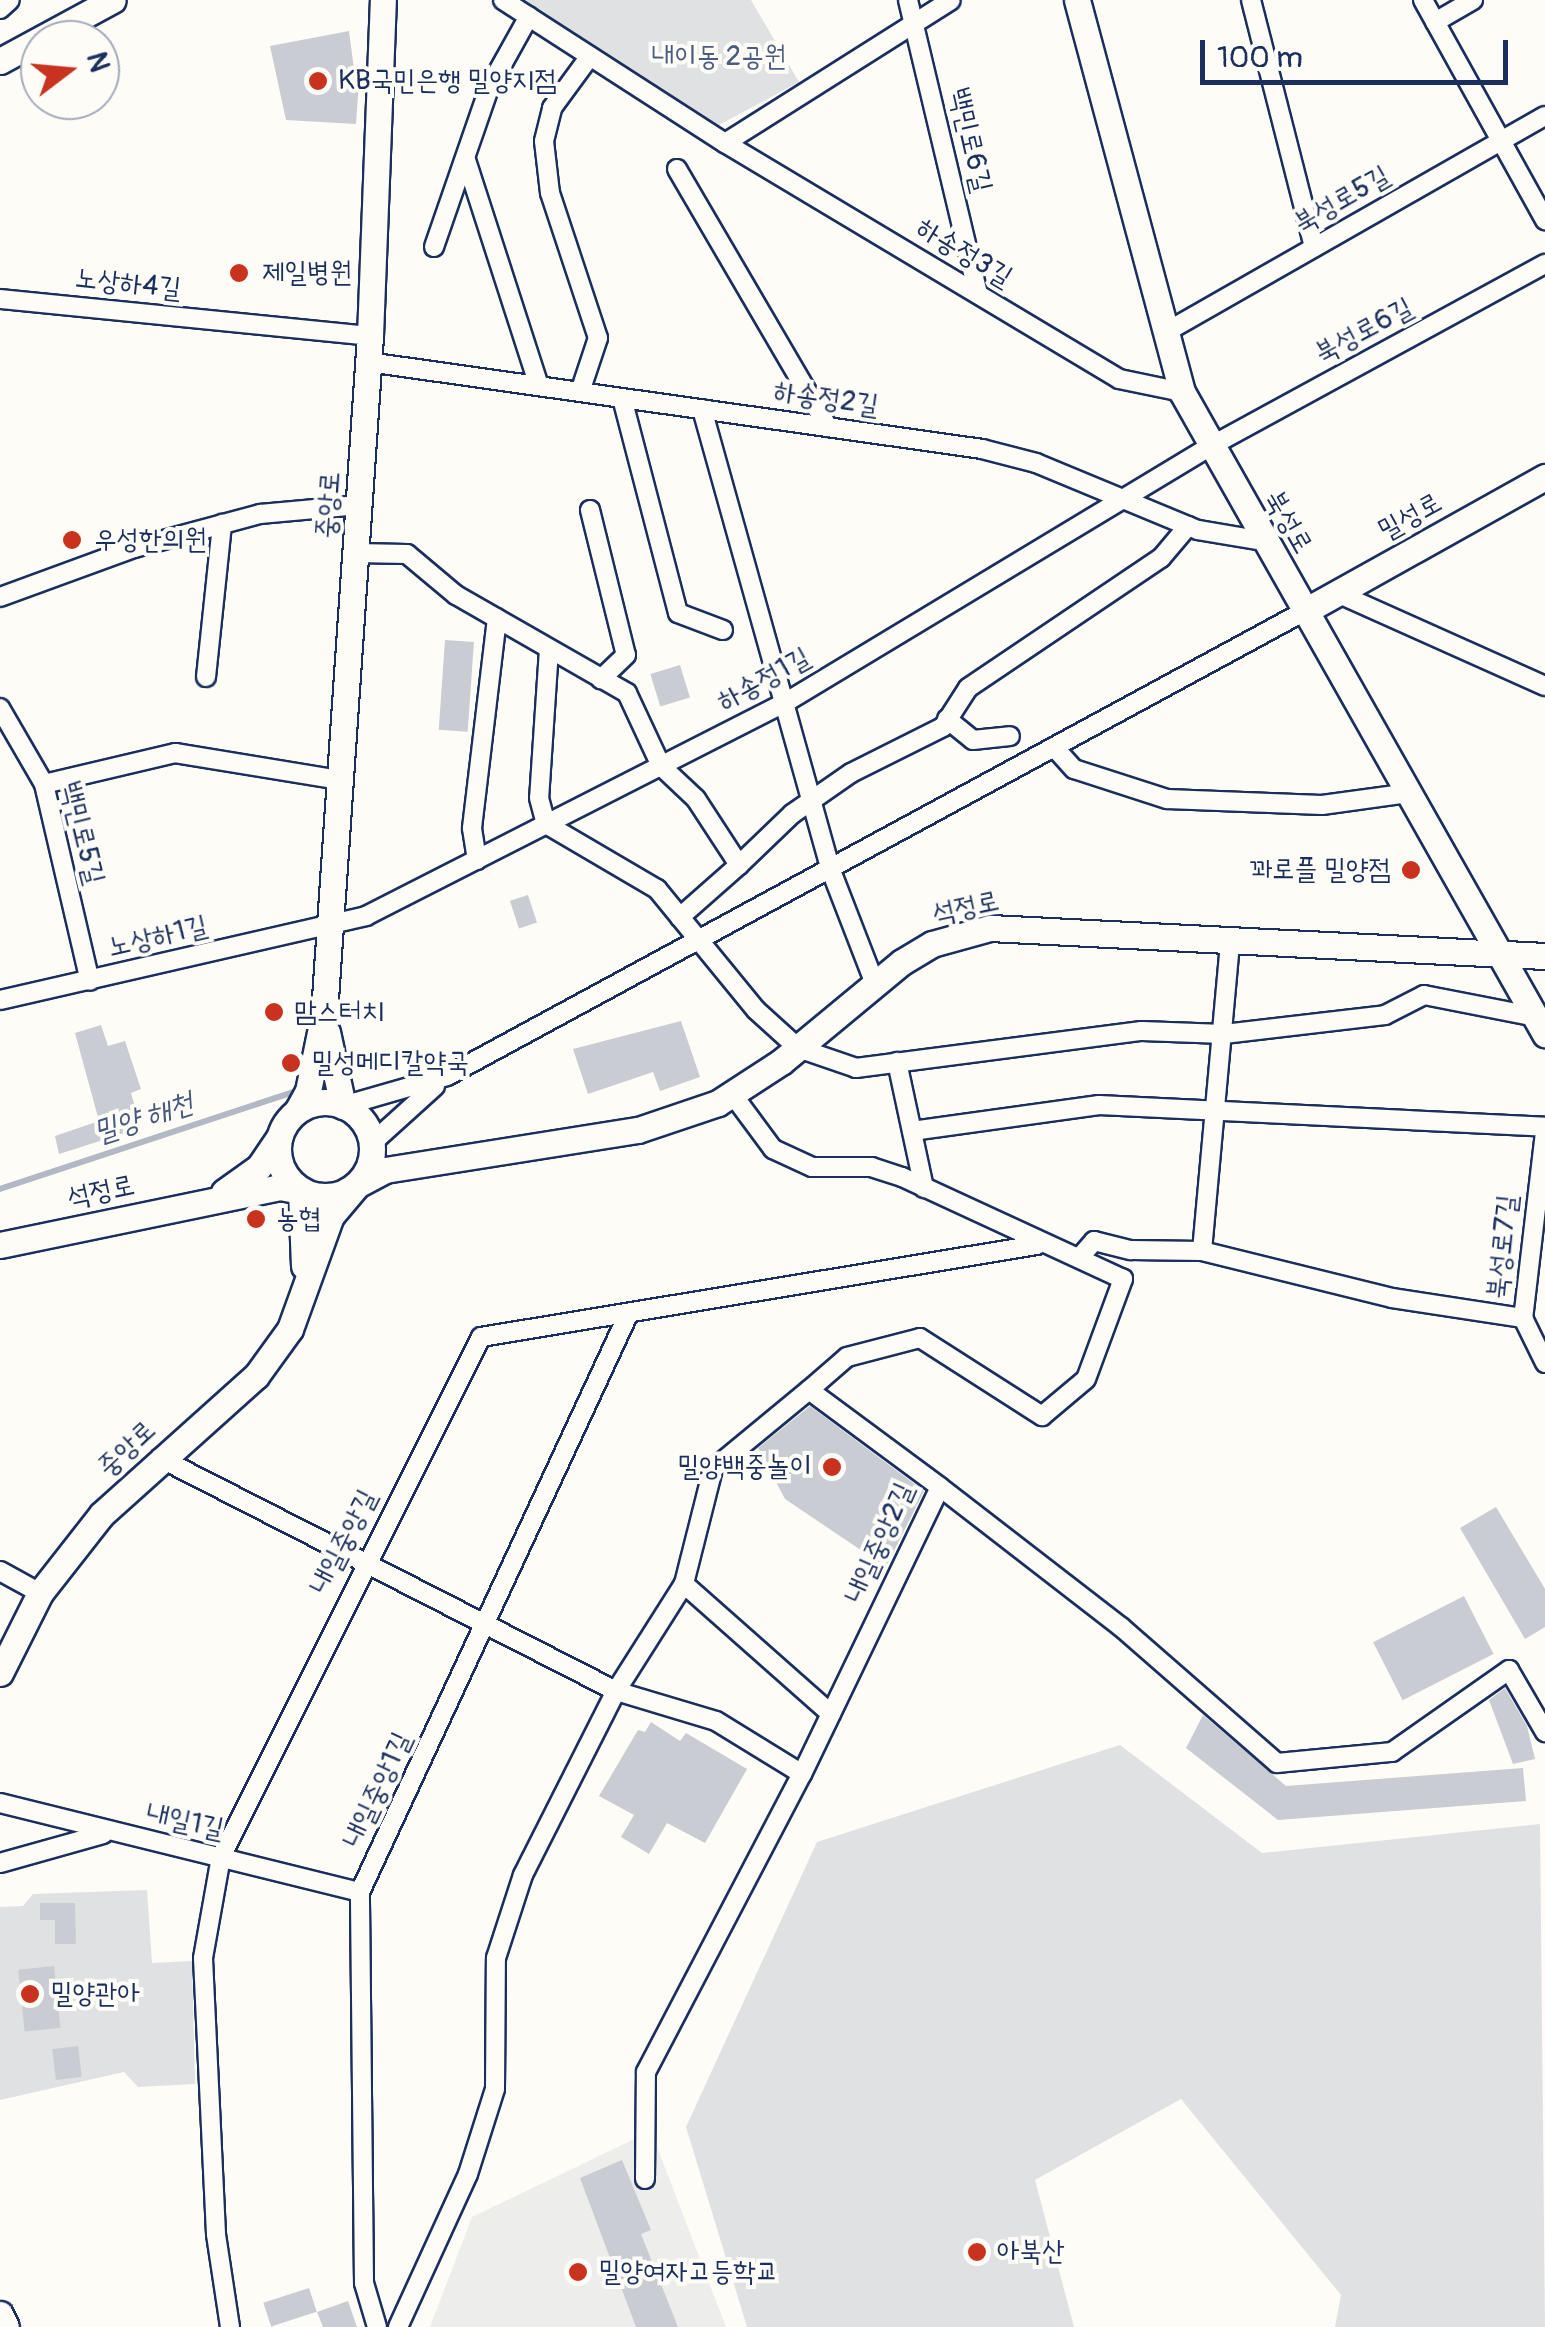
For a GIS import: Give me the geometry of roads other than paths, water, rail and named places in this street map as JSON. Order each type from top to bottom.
[{"type":"street","points":[[0,9],[10,0]]},
{"type":"street","points":[[0,61],[113,0]]},
{"type":"street","name":"하송정3길","points":[[504,0],[724,143],[1119,379],[1182,392]]},
{"type":"street","name":"백민로6길","points":[[908,0],[978,293]]},
{"type":"street","points":[[724,143],[951,0]]},
{"type":"street","name":"북성로","points":[[1077,0],[1182,392],[1209,447],[1540,1025]]},
{"type":"street","points":[[1251,0],[1314,247]]},
{"type":"street","points":[[1423,0],[1545,220]]},
{"type":"street","points":[[1435,22],[1474,0]]},
{"type":"street","name":"중앙로","points":[[324,1012],[388,6]]},
{"type":"street","points":[[434,247],[489,88],[529,16]]},
{"type":"street","points":[[580,392],[598,338],[550,193],[544,141],[552,108],[590,56]]},
{"type":"street","name":"북성로5길","points":[[1166,332],[1545,116]]},
{"type":"street","points":[[466,159],[539,386]]},
{"type":"street","points":[[677,170],[828,427]]},
{"type":"street","name":"북성로6길","points":[[1209,447],[1545,264]]},
{"type":"street","name":"노상하4길","points":[[0,300],[370,336]]},
{"type":"street","name":"하송정2길","points":[[368,362],[982,449],[1122,498],[1188,526],[1264,542]]},
{"type":"street","points":[[622,398],[678,613],[722,630]]},
{"type":"street","points":[[702,409],[788,701],[830,868],[875,984]]},
{"type":"street","name":"하송정1길","points":[[327,928],[366,916],[788,701],[1209,447]]},
{"type":"street","name":"밀성로","points":[[1304,611],[1545,476]]},
{"type":"street","points":[[0,597],[222,524],[359,504]]},
{"type":"street","points":[[590,510],[626,655],[602,679]]},
{"type":"street","points":[[206,677],[222,524]]},
{"type":"street","points":[[680,917],[813,800],[948,719],[968,688],[1161,558],[1188,526]]},
{"type":"street","points":[[356,553],[407,554],[497,618],[602,679],[639,708],[661,766],[696,799],[739,864]]},
{"type":"street","points":[[1337,593],[1545,686]]},
{"type":"street","points":[[344,1106],[447,1076],[1304,611]]},
{"type":"street","points":[[477,860],[472,828],[497,618]]},
{"type":"street","points":[[549,649],[539,798],[546,824],[657,889],[756,1010],[798,1048],[856,1068],[1142,1031],[1224,1034],[1385,1015],[1424,995],[1540,1025]]},
{"type":"street","name":"백민로5길","points":[[0,708],[44,784],[90,980]]},
{"type":"street","points":[[948,719],[973,740],[1010,736]]},
{"type":"street","points":[[1054,747],[1074,769],[1167,800],[1304,805],[1408,793]]},
{"type":"street","points":[[44,784],[175,754],[340,780]]},
{"type":"street","name":"노상하1길","points":[[0,1000],[327,928]]},
{"type":"street","name":"석정로","points":[[357,1185],[385,1170],[638,1130],[732,1095],[932,944],[990,928],[1545,956]]},
{"type":"street","points":[[1202,1251],[1230,941]]},
{"type":"street","points":[[324,1012],[344,1106]]},
{"type":"street","points":[[216,1198],[259,1167],[297,1111],[308,1091],[324,1012]]},
{"type":"street","points":[[897,1062],[924,1188]]},
{"type":"street","points":[[372,1143],[447,1076]]},
{"type":"street","points":[[398,2327],[468,2174],[495,2089],[496,1958],[523,1875],[616,1691],[684,1584],[713,1469],[847,1357],[920,1338],[1042,1416],[1086,1380],[1123,1279],[1082,1256],[1037,1244],[872,1167],[812,1166],[773,1148],[732,1095]]},
{"type":"street","points":[[297,1111],[328,1102],[344,1106],[367,1127],[372,1143],[372,1159],[357,1185],[330,1216],[304,1281]]},
{"type":"street","points":[[912,1131],[1061,1106],[1545,1130]]},
{"type":"street","name":"북성로7길","points":[[1545,1130],[1524,1318],[1545,1363]]},
{"type":"street","points":[[279,1137],[281,1168],[301,1190],[330,1197],[357,1185]]},
{"type":"street","points":[[372,1143],[458,1157]]},
{"type":"street","name":"석정로","points":[[0,1245],[216,1198],[280,1187],[301,1190]]},
{"type":"street","points":[[301,1190],[304,1281]]},
{"type":"street","points":[[1082,1256],[1094,1240],[1131,1250],[1202,1251],[1392,1298],[1524,1318]]},
{"type":"street","name":"내일중앙길","points":[[230,2327],[216,2234],[204,1958],[221,1857],[365,1559],[481,1336],[628,1315],[1037,1244]]},
{"type":"street","name":"중앙로","points":[[0,1673],[40,1593],[102,1514],[256,1376],[290,1329],[304,1281]]},
{"type":"street","name":"내일중앙1길","points":[[378,2327],[364,2283],[360,1892],[628,1315]]},
{"type":"street","name":"내일중앙2길","points":[[646,2178],[646,2072],[802,1774],[940,1486],[808,1390]]},
{"type":"street","points":[[160,1458],[365,1559],[616,1691],[716,1722],[802,1774]]},
{"type":"street","points":[[940,1486],[1121,1628],[1277,1763],[1392,1752],[1509,1670],[1545,1732]]},
{"type":"street","points":[[0,1571],[40,1593]]},
{"type":"street","points":[[684,1584],[831,1714]]},
{"type":"street","name":"내일1길","points":[[0,1803],[104,1834],[221,1857],[360,1892]]},
{"type":"street","points":[[0,1863],[104,1834]]},
{"type":"street","points":[[0,2314],[6,2327]]},
{"type":"waterway","name":"밀양 해천","points":[[0,1189],[300,1090]]},
{"type":"place","name":"KB국민은행 밀양지점","points":[[318,81]]},
{"type":"place","name":"제일병원","points":[[239,273]]},
{"type":"place","name":"우성한의원","points":[[72,540]]},
{"type":"place","name":"꽈로플 밀양점","points":[[1411,870]]},
{"type":"place","name":"맘스터치","points":[[274,1012]]},
{"type":"place","name":"밀성메디칼약국","points":[[291,1063]]},
{"type":"place","name":"농협","points":[[256,1219]]},
{"type":"place","name":"밀양백중놀이","points":[[832,1467]]},
{"type":"place","name":"밀양관아","points":[[30,1994]]},
{"type":"place","name":"아북산","points":[[977,2252]]},
{"type":"place","name":"밀양여자고등학교","points":[[578,2272]]},
{"type":"park label","name":"내이동 2공원","points":[[719,57]]}]
